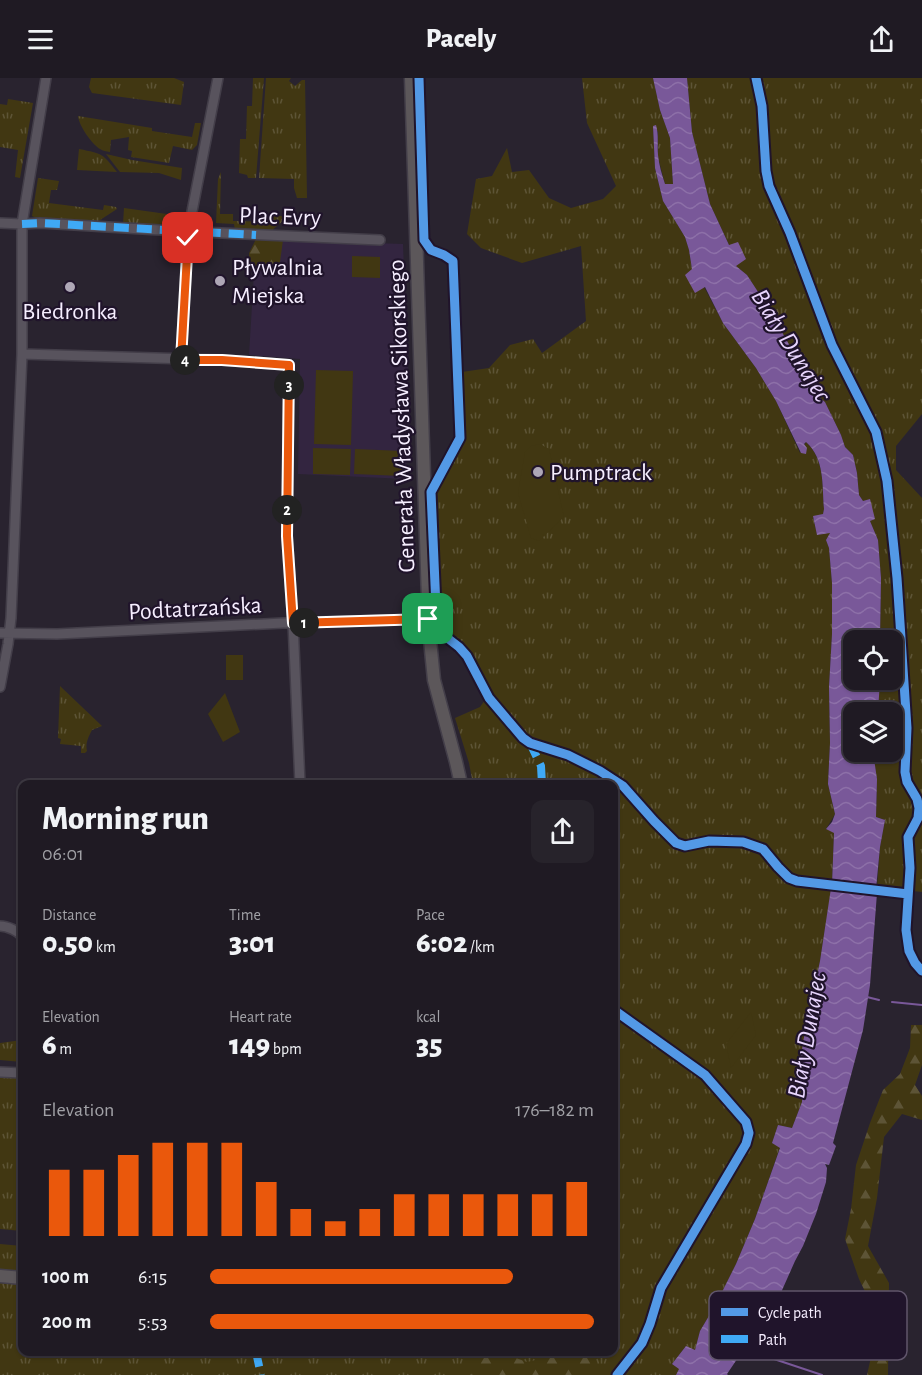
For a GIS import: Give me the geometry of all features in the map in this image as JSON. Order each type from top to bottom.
[{"type":"street","points":[[0,687],[22,354],[22,224],[46,78]]},
{"type":"street","points":[[181,360],[188,232],[218,78]]},
{"type":"street","name":"Generała Władysława Sikorskiego","points":[[411,78],[430,656],[460,780]]},
{"type":"street","name":"Plac Evry","points":[[0,223],[380,240]]},
{"type":"street","points":[[22,354],[222,360],[289,365],[287,536],[300,780]]},
{"type":"street","name":"Podtatrzańska","points":[[5,634],[57,634],[428,619]]},
{"type":"street","points":[[0,926],[18,933]]},
{"type":"street","points":[[0,1072],[18,1073]]},
{"type":"street","points":[[0,1276],[18,1278]]},
{"type":"shaded area","points":[[256,239],[403,244],[408,369],[406,479],[298,474],[300,359],[249,355]]},
{"type":"green space","points":[[91,78],[174,78],[184,82],[181,105],[92,93],[89,87]]},
{"type":"green space","points":[[253,78],[264,78],[256,178],[248,178],[247,175],[239,173],[240,139],[246,139],[247,106],[252,106]]},
{"type":"green space","points":[[266,78],[291,78],[289,81],[295,86],[305,80],[307,198],[297,198],[294,179],[259,178]]},
{"type":"green space","points":[[582,78],[653,78],[660,110],[670,138],[673,184],[665,184],[658,157],[658,132],[653,126],[655,168],[663,201],[685,237],[692,269],[723,323],[756,368],[776,401],[800,453],[806,442],[817,457],[820,465],[824,509],[823,514],[813,517],[817,534],[831,532],[826,540],[829,548],[832,583],[828,784],[835,814],[826,829],[834,832],[832,884],[801,1059],[802,1102],[792,1128],[778,1125],[772,1143],[780,1147],[755,1219],[736,1264],[722,1291],[709,1291],[709,1316],[700,1331],[695,1351],[686,1346],[672,1364],[680,1369],[676,1375],[0,1375],[0,1244],[18,1246],[18,1356],[618,1356],[618,780],[472,780],[455,718],[480,707],[490,693],[469,651],[443,629],[436,490],[464,440],[462,372],[489,368],[510,345],[533,339],[542,353],[586,321],[581,246],[522,263],[481,248],[467,234],[476,179],[492,176],[507,148],[512,172],[529,170],[549,198],[571,208],[603,199],[616,186],[587,123]]},
{"type":"green space","points":[[687,78],[922,78],[922,414],[896,446],[896,470],[922,498],[922,892],[877,887],[885,820],[876,817],[877,779],[874,762],[903,762],[903,702],[879,702],[879,690],[903,690],[903,630],[880,630],[881,578],[878,540],[870,521],[870,500],[863,501],[859,495],[853,455],[845,447],[825,402],[812,391],[803,369],[766,304],[747,275],[736,266],[710,204],[692,132]]},
{"type":"green space","points":[[8,99],[33,103],[20,178],[15,177],[18,150],[0,147],[0,104],[7,105]]},
{"type":"green space","points":[[78,116],[192,137],[195,123],[201,123],[197,145],[192,150],[173,146],[169,163],[131,157],[132,151],[128,150],[129,137],[111,140],[110,152],[101,150],[86,134]]},
{"type":"green space","points":[[79,149],[101,155],[117,172],[77,170]]},
{"type":"green space","points":[[106,154],[182,168],[181,180],[159,173],[120,172]]},
{"type":"green space","points":[[221,172],[220,214],[233,214],[233,221],[270,222],[271,216],[289,216],[271,231],[235,230],[234,224],[216,223],[218,179]]},
{"type":"green space","points":[[38,178],[59,181],[57,190],[51,190],[49,203],[103,210],[104,205],[117,209],[97,222],[36,218],[32,216]]},
{"type":"green space","points":[[124,208],[174,215],[174,217],[184,219],[183,224],[176,227],[123,224]]},
{"type":"green space","points":[[256,239],[283,240],[279,269],[249,271],[249,253]]},
{"type":"green space","points":[[352,256],[380,257],[380,278],[352,277]]},
{"type":"green space","points":[[316,370],[353,371],[351,445],[314,444]]},
{"type":"green space","name":"Pumptrack","points":[[540,444],[549,449],[564,517],[539,541],[531,538],[518,493],[525,452],[531,446]]},
{"type":"green space","points":[[313,448],[351,449],[350,475],[313,474]]},
{"type":"green space","points":[[355,449],[403,451],[402,476],[354,474]]},
{"type":"green space","points":[[226,655],[243,655],[243,680],[226,680]]},
{"type":"green space","points":[[60,686],[102,726],[92,730],[85,753],[81,753],[81,746],[60,744],[61,739],[58,738]]},
{"type":"green space","points":[[225,693],[240,732],[223,742],[208,714]]},
{"type":"green space","points":[[751,1012],[756,1035],[731,1068],[726,1044]]},
{"type":"green space","points":[[911,1025],[922,1025],[922,1065],[915,1085],[922,1096],[922,1120],[902,1114],[884,1137],[877,1198],[868,1246],[889,1283],[889,1291],[865,1291],[845,1239],[856,1165],[883,1090],[900,1074],[910,1048]]},
{"type":"green space","points":[[18,1041],[18,1062],[0,1060],[0,1043]]},
{"type":"green space","points":[[0,1077],[18,1078],[18,1231],[0,1229]]},
{"type":"green space","points":[[507,1356],[527,1362],[550,1356],[596,1356],[597,1369],[590,1375],[472,1375],[473,1365],[482,1357]]},
{"type":"green space","points":[[870,1360],[888,1360],[888,1375],[867,1375]]},
{"type":"water","points":[[653,78],[687,78],[692,132],[710,204],[729,245],[738,242],[746,259],[736,266],[747,275],[766,304],[803,369],[812,391],[825,402],[845,447],[853,455],[859,495],[863,501],[870,499],[875,519],[870,521],[878,540],[881,578],[880,630],[843,630],[843,690],[879,690],[879,702],[843,702],[843,762],[874,762],[877,779],[876,817],[885,820],[876,889],[832,884],[834,833],[826,829],[835,814],[828,784],[832,583],[829,548],[826,540],[830,533],[817,535],[813,516],[823,514],[824,509],[820,464],[806,442],[804,444],[807,448],[806,454],[801,453],[776,401],[756,368],[723,323],[705,287],[695,293],[685,275],[692,269],[689,250],[685,237],[663,201],[655,168],[653,126],[656,125],[662,174],[665,184],[673,184],[670,138],[660,110]]},
{"type":"water","name":"Biały Dunajec","points":[[831,888],[877,893],[870,985],[863,1030],[833,1143],[836,1146],[829,1165],[825,1164],[826,1182],[816,1214],[782,1291],[722,1291],[755,1219],[780,1148],[772,1143],[778,1125],[792,1128],[802,1102],[803,1042],[820,961]]},
{"type":"water","points":[[709,1316],[709,1360],[736,1360],[728,1375],[676,1375],[679,1369],[672,1364],[686,1346],[695,1350],[700,1331]]},
{"type":"waterway","points":[[867,997],[879,1000]]},
{"type":"waterway","points":[[892,1002],[922,1005]]},
{"type":"waterway","points":[[777,1360],[822,1375]]},
{"type":"marked path","points":[[22,224],[40,223],[256,235]]},
{"type":"marked path","points":[[530,743],[541,766],[542,780]]},
{"type":"marked path","points":[[257,1356],[261,1375]]},
{"type":"cycle path","points":[[419,78],[424,240],[431,250],[453,261],[460,438],[431,492],[437,630],[467,656],[489,698],[523,738],[530,743],[568,755],[614,780]]},
{"type":"cycle path","points":[[756,78],[762,106],[769,186],[790,233],[832,345],[876,432],[887,481],[897,578],[907,728],[905,772],[919,808],[918,818],[908,837],[910,868],[906,930],[909,951],[922,971]]},
{"type":"cycle path","points":[[618,783],[676,843],[685,846],[709,841],[743,842],[763,849],[789,878],[797,881],[908,894]]},
{"type":"cycle path","points":[[617,1375],[642,1343],[661,1288],[746,1144],[749,1133],[746,1122],[705,1075],[618,1013]]},
{"type":"place","name":"Pływalnia Miejska","points":[[220,281]]},
{"type":"place","name":"Biedronka","points":[[70,287]]},
{"type":"place","name":"Pumptrack","points":[[538,472]]},
{"type":"route","points":[[188,238],[181,360],[222,360],[289,365],[287,536],[293,623],[428,619]]}]
